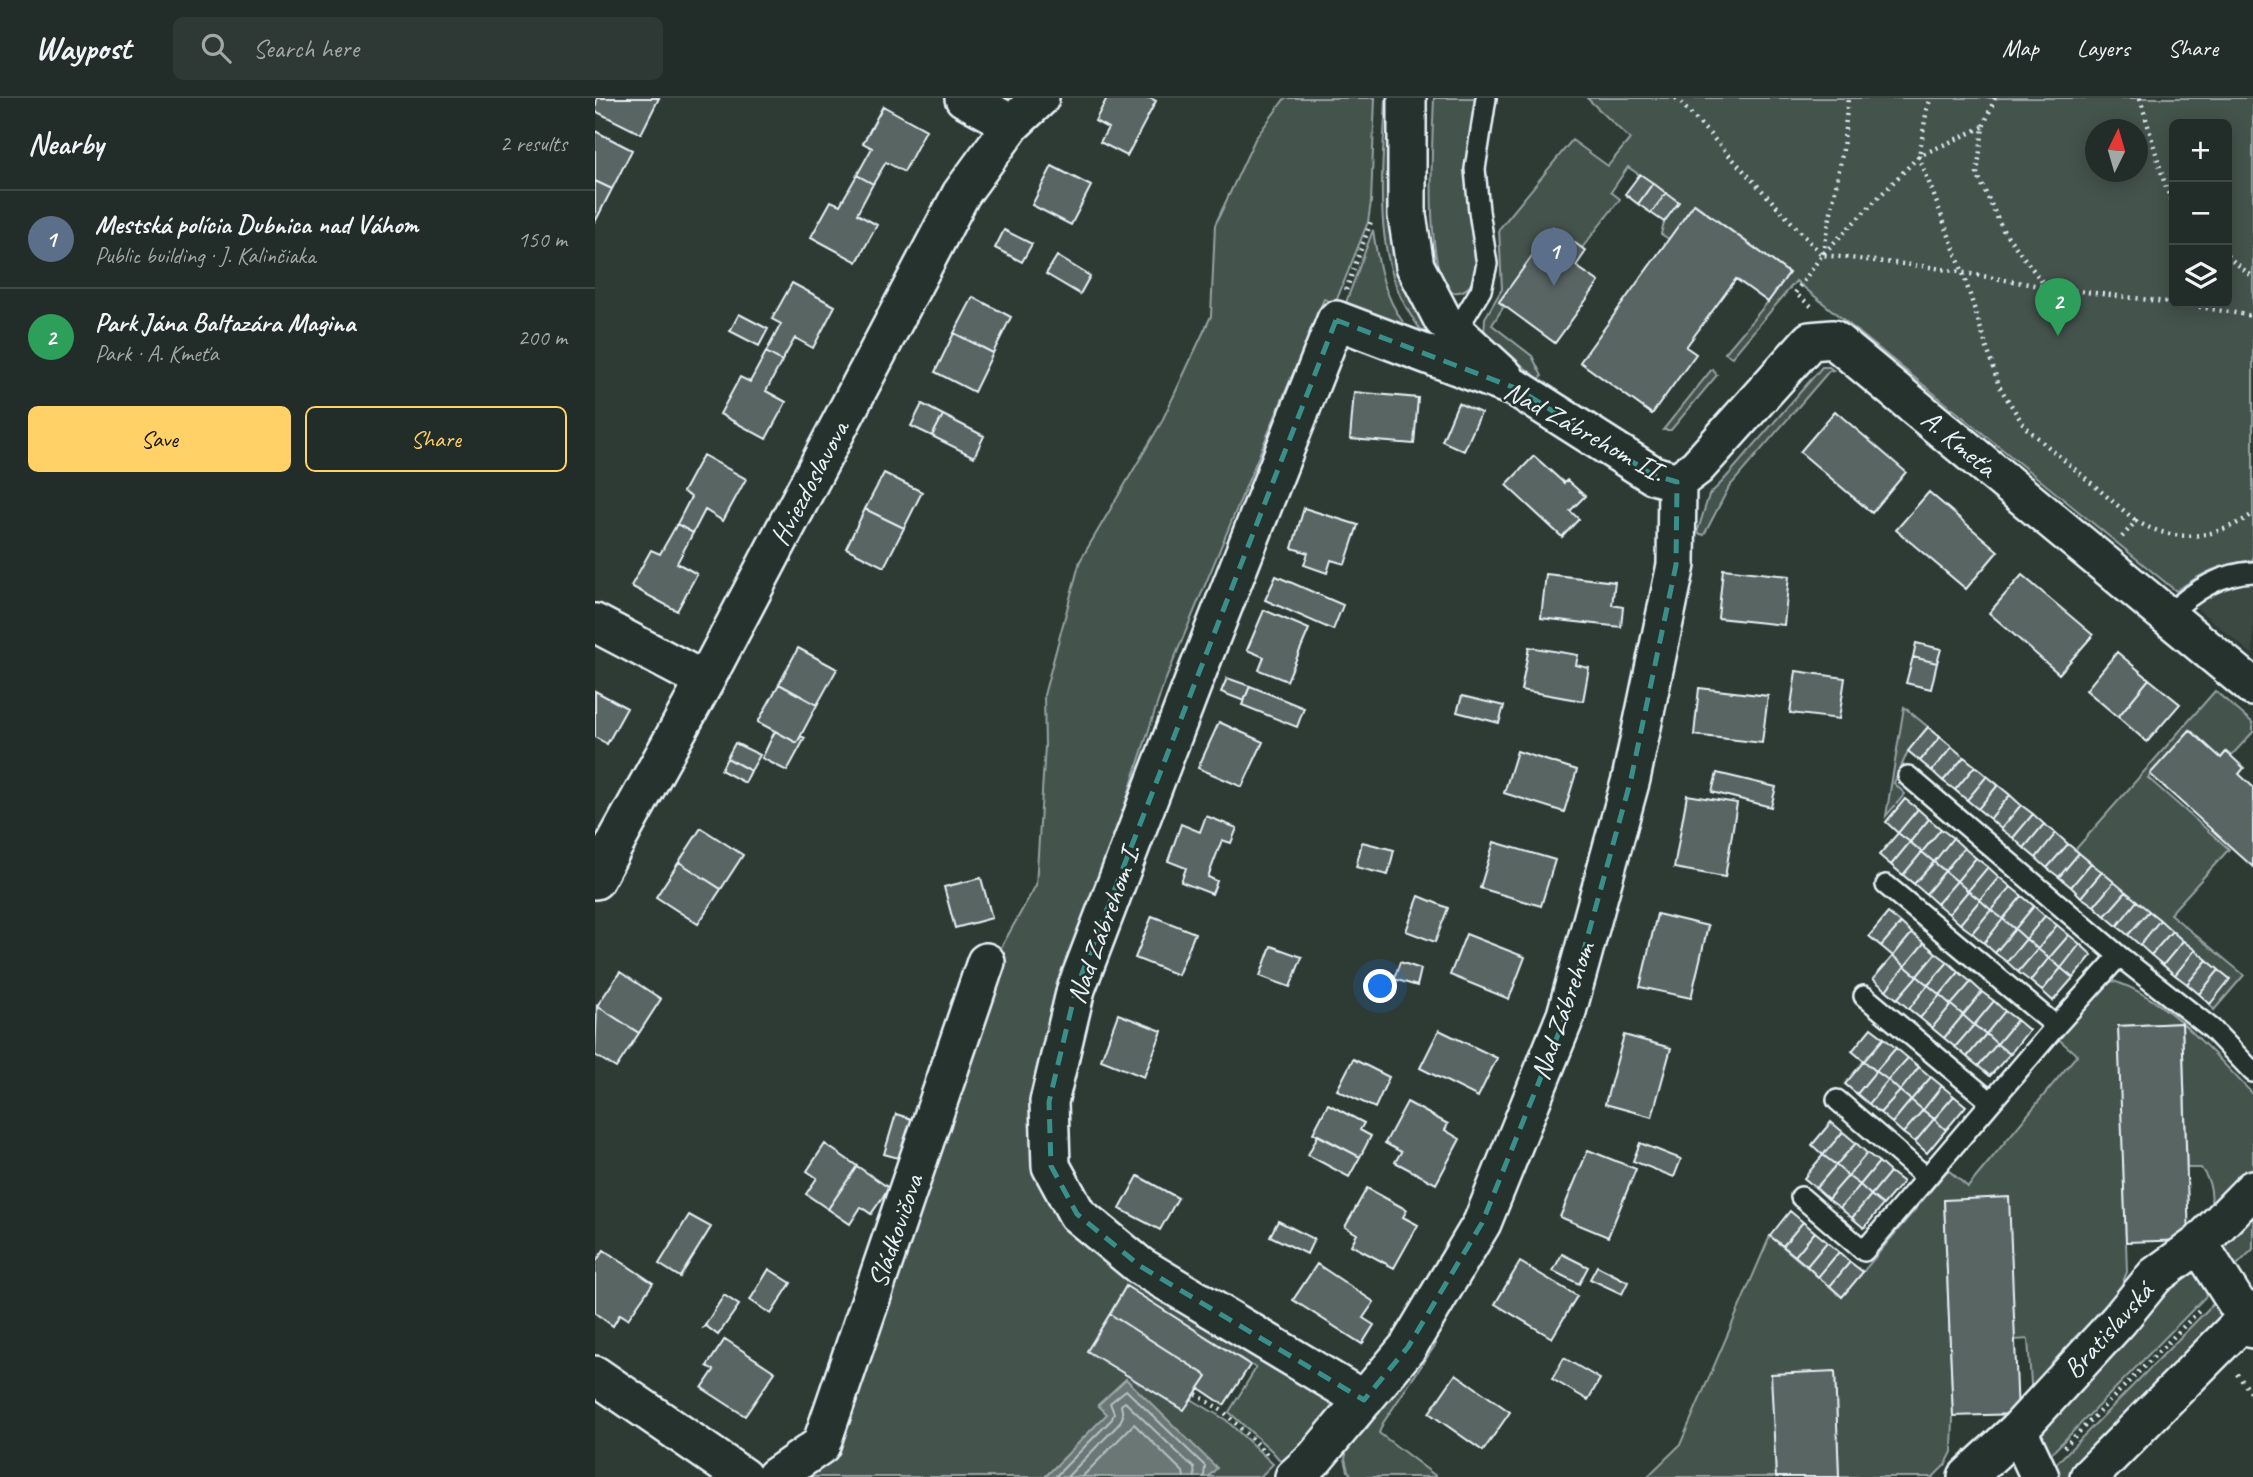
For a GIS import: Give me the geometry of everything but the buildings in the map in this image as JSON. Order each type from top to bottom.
[{"type":"street","points":[[964,98],[1012,124]]},
{"type":"street","name":"Hviezdoslavova","points":[[595,880],[705,681],[961,194],[1012,124],[1040,98]]},
{"type":"street","points":[[1407,98],[1407,215],[1415,266],[1443,320],[1517,389]]},
{"type":"street","name":"Nad Zábrehom II.","points":[[1336,320],[1517,389],[1653,475],[1677,482]]},
{"type":"street","name":"Nad Zábrehom I.","points":[[1336,320],[1076,989],[1049,1101],[1051,1166],[1077,1214],[1140,1266],[1364,1400]]},
{"type":"street","name":"A. Kmeťa","points":[[1677,482],[1697,467],[1809,341],[1833,339],[2253,687]]},
{"type":"street","name":"Nad Zábrehom","points":[[1305,1469],[1408,1348],[1482,1223],[1566,1015],[1631,779],[1675,565],[1677,482]]},
{"type":"street","points":[[595,623],[705,681]]},
{"type":"street","name":"Sládkovičova","points":[[775,1477],[821,1445],[986,962]]},
{"type":"street","name":"Bratislavská","points":[[1967,1477],[2018,1430],[2119,1320],[2155,1276],[2199,1244],[2253,1189]]},
{"type":"street","points":[[2089,1477],[2251,1320],[2224,1286],[2199,1244]]},
{"type":"street","points":[[595,1375],[743,1477]]},
{"type":"street","points":[[2018,1430],[2039,1475]]},
{"type":"lane","points":[[1456,331],[1481,290],[1487,264],[1475,169],[1486,98]]},
{"type":"lane","points":[[2168,615],[2185,598],[2220,579],[2242,572],[2253,572]]},
{"type":"lane","points":[[1908,776],[2119,956],[2212,1030],[2253,1072]]},
{"type":"lane","points":[[1886,884],[2056,1026]]},
{"type":"lane","points":[[1801,1197],[1864,1251],[2119,956]]},
{"type":"lane","points":[[1864,996],[1991,1102]]},
{"type":"lane","points":[[1837,1100],[1926,1177]]},
{"type":"path","points":[[1822,255],[1843,149],[1848,98]]},
{"type":"path","points":[[1931,98],[1919,156],[1963,273],[1999,386],[2025,427],[2136,521],[2155,532],[2185,536],[2213,534],[2253,514]]},
{"type":"path","points":[[1995,98],[1983,127],[1977,174],[2003,230],[2046,287]]},
{"type":"path","points":[[2140,98],[2169,194]]},
{"type":"path","points":[[1678,99],[1822,255],[2253,316]]},
{"type":"path","points":[[1795,293],[1822,255],[1919,156],[1983,127]]},
{"type":"path","points":[[1336,320],[1372,218]]},
{"type":"path","points":[[2232,260],[2253,277]]},
{"type":"path","points":[[2127,532],[2136,521]]},
{"type":"path","points":[[2039,1475],[2224,1286]]},
{"type":"path","points":[[2235,1371],[2253,1395]]},
{"type":"path","points":[[1196,1394],[1305,1469]]},
{"type":"highlighted area","points":[[1336,320],[1518,389],[1653,475],[1677,482],[1676,565],[1631,779],[1566,1015],[1482,1223],[1408,1347],[1364,1400],[1140,1266],[1077,1214],[1051,1166],[1049,1102],[1076,989]]},
{"type":"shaded area","points":[[1285,98],[1375,98],[1368,222],[1335,304],[1324,299],[1163,686],[1054,1025],[1051,1182],[1338,1394],[1335,1411],[1284,1465],[1229,1412],[1256,1368],[1126,1287],[1088,1351],[1183,1410],[1191,1399],[1226,1420],[1273,1464],[1260,1477],[1208,1477],[1216,1468],[1098,1404],[1108,1414],[1045,1477],[798,1477],[993,962],[1036,885],[1045,746],[1044,695],[1080,561],[1161,423],[1211,316],[1215,225],[1255,139]]},
{"type":"shaded area","points":[[1386,98],[1397,98],[1395,216],[1457,356],[1432,342],[1421,331],[1398,290],[1389,264],[1382,209]]},
{"type":"shaded area","points":[[1434,98],[1478,98],[1466,175],[1470,224],[1476,230],[1477,260],[1473,280],[1469,287],[1461,291],[1451,292],[1442,280],[1436,259],[1432,201]]},
{"type":"shaded area","points":[[1587,98],[2253,98],[2253,560],[2212,570],[2176,591],[1796,281],[1732,357],[1725,353],[1789,273],[1695,204],[1669,239],[1661,234],[1664,222],[1678,202],[1628,167],[1611,192],[1620,199],[1582,248],[1553,228],[1499,302],[1504,306],[1492,325],[1532,356],[1542,376],[1539,379],[1484,337],[1485,318],[1502,289],[1499,229],[1572,140],[1608,166],[1630,139]]},
{"type":"shaded area","points":[[1373,230],[1378,262],[1391,302],[1417,341],[1344,308]]},
{"type":"shaded area","points":[[1822,367],[1833,370],[1829,371],[1729,487],[1704,535],[1697,533],[1709,495]]},
{"type":"shaded area","points":[[1712,369],[1717,375],[1671,430],[1663,430]]},
{"type":"shaded area","points":[[2253,538],[2253,655],[2176,591]]},
{"type":"shaded area","points":[[2215,691],[2253,723],[2253,732],[2231,756],[2226,752],[2221,758],[2190,730],[2148,778],[2229,849],[2170,914],[2244,975],[2214,1010],[2210,1004],[2229,979],[2075,850]]},
{"type":"shaded area","points":[[1904,707],[1928,727],[1908,751],[1894,783],[1905,794],[1886,816]]},
{"type":"shaded area","points":[[2113,981],[2152,1000],[2182,1023],[2119,1026],[2127,1272],[2116,1299],[2072,1340],[2081,1349],[2032,1398],[2028,1339],[2015,1340],[1944,1200],[1953,1416],[1952,1452],[1946,1464],[1933,1477],[1839,1477],[1835,1372],[1772,1375],[1776,1477],[1647,1477],[1680,1445],[1770,1236],[1842,1297],[1948,1170],[1968,1187],[2077,1055],[2057,1038],[2099,988]]},
{"type":"shaded area","points":[[2182,1023],[2253,1094],[2253,1178],[2210,1208],[2211,1192],[2204,1173],[2201,1168],[2187,1168]]},
{"type":"shaded area","points":[[2253,1196],[2253,1249],[2227,1275],[2213,1249]]},
{"type":"shaded area","points":[[2194,1270],[2213,1289],[2042,1463],[2039,1425],[2181,1275]]},
{"type":"shaded area","points":[[2220,1297],[2224,1310],[2219,1323],[2075,1471],[2066,1477],[2052,1477],[2048,1472]]},
{"type":"shaded area","points":[[1431,1340],[1436,1344],[1379,1433],[1437,1477],[1353,1477],[1348,1471],[1345,1459],[1347,1449],[1367,1428],[1425,1341]]},
{"type":"water","points":[[1126,1379],[1217,1468],[1208,1477],[1045,1477],[1107,1414],[1098,1405]]},
{"type":"place","name":"Mestská polícia Dubnica nad Váhom","points":[[1554,286]]},
{"type":"place","name":"Park Jána Baltazára Magina","points":[[2058,336]]}]
